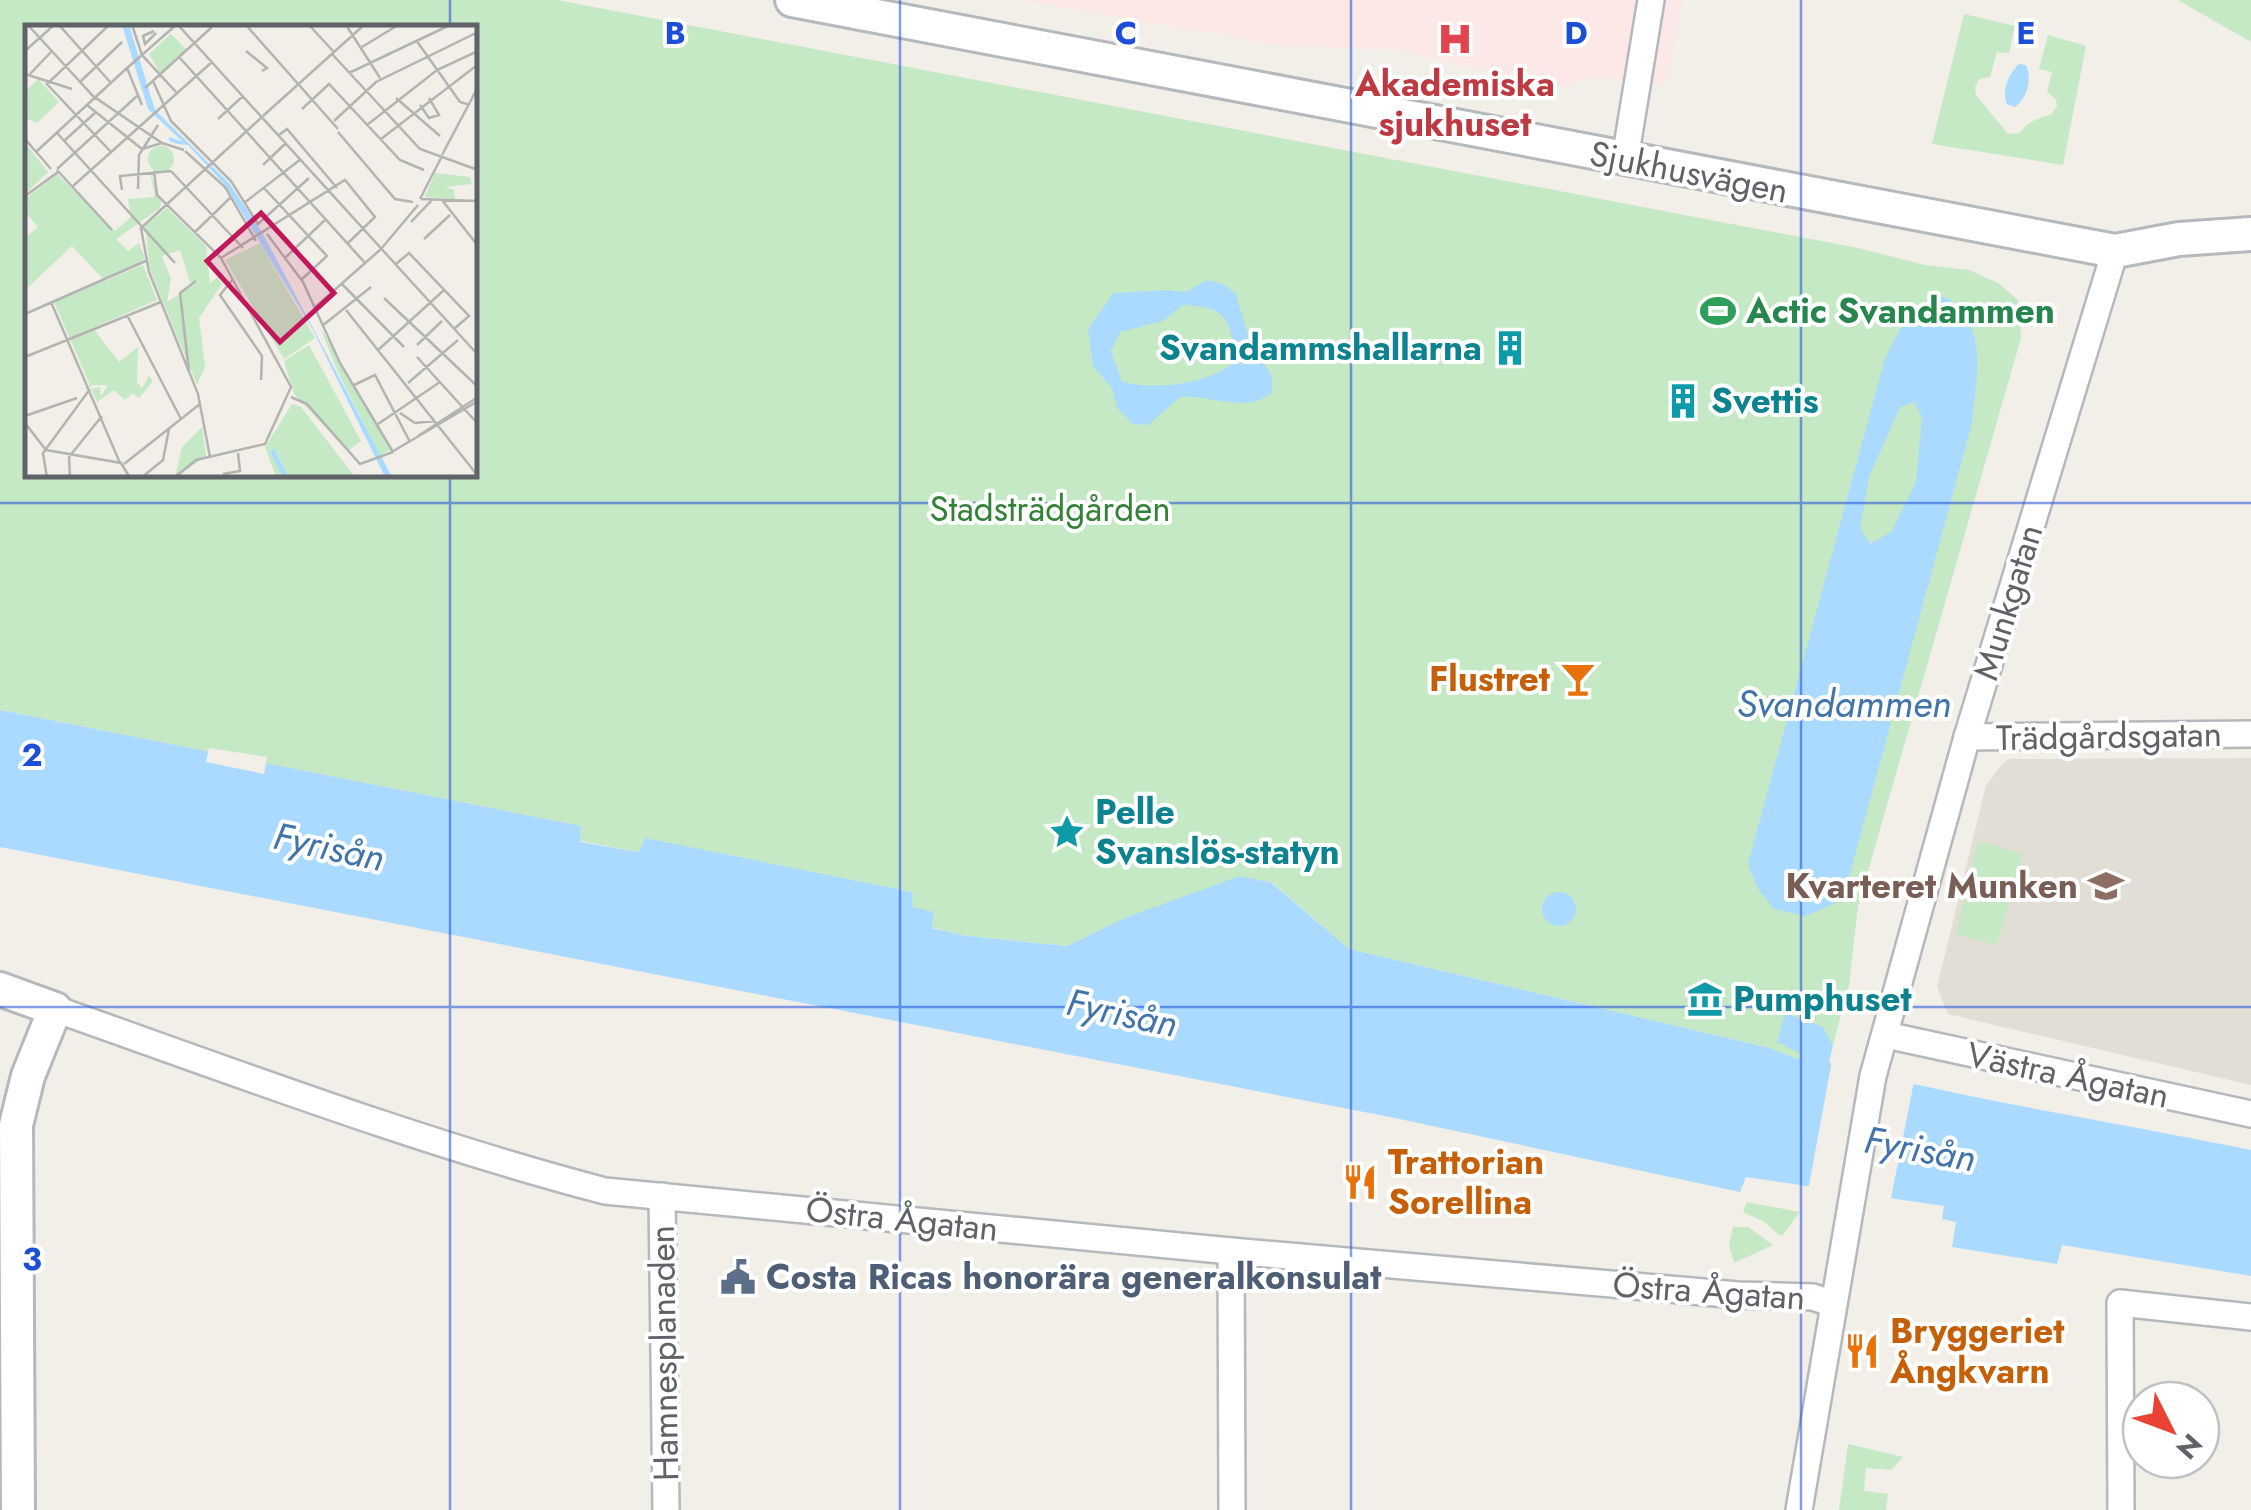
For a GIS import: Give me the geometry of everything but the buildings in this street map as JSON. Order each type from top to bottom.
[{"type":"street","name":"Sjukhusvägen","points":[[792,0],[2116,251]]},
{"type":"street","points":[[1625,159],[1651,0]]},
{"type":"street","points":[[2116,251],[2179,239],[2251,234]]},
{"type":"street","name":"Munkgatan","points":[[1799,1510],[1872,1076],[1967,738],[2116,251]]},
{"type":"street","name":"Trädgårdsgatan","points":[[1967,738],[2251,734]]},
{"type":"street","name":"Östra Ågatan","points":[[0,989],[313,1100],[604,1191],[1231,1252],[1718,1293],[1801,1296],[1833,1304]]},
{"type":"street","points":[[18,1510],[16,1125],[28,1076],[55,1009]]},
{"type":"street","name":"Västra Ågatan","points":[[1886,1035],[2251,1114]]},
{"type":"street","name":"Hamnesplanaden","points":[[662,1196],[666,1510]]},
{"type":"street","points":[[1231,1252],[1232,1510]]},
{"type":"street","points":[[2121,1510],[2120,1303],[2251,1317]]},
{"type":"shaded area","name":"Akademiska sjukhuset","points":[[1019,0],[1682,0],[1666,85],[1589,77],[1565,87],[1388,49],[1284,46]]},
{"type":"shaded area","name":"Kvarteret Munken","points":[[2251,758],[2251,1085],[1948,1014],[1937,987],[1986,785],[2001,765],[2009,759]]},
{"type":"green space","name":"Stadsträdgården","points":[[0,0],[557,0],[1858,248],[1925,265],[1969,270],[1998,283],[2018,300],[2021,338],[1858,906],[1849,985],[1833,1045],[1823,1027],[1799,1060],[1770,1048],[1349,949],[1273,883],[1240,877],[1127,917],[1068,946],[967,936],[931,927],[913,907],[912,892],[645,839],[640,852],[580,841],[581,826],[0,710]]},
{"type":"green space","points":[[2178,0],[2251,0],[2251,42]]},
{"type":"green space","points":[[1964,14],[2015,26],[2009,53],[1997,52],[1990,77],[1979,79],[1975,87],[1976,95],[2008,134],[2020,133],[2030,123],[2052,114],[2057,106],[2056,99],[2047,92],[2052,72],[2039,69],[2048,35],[2086,46],[2063,165],[1932,144]]},
{"type":"green space","points":[[1978,841],[2023,854],[1997,945],[1956,934]]},
{"type":"green space","points":[[1747,1202],[1800,1212],[1779,1235],[1763,1221],[1743,1212]]},
{"type":"green space","points":[[1733,1227],[1748,1227],[1773,1245],[1734,1263],[1729,1245]]},
{"type":"green space","points":[[1848,1444],[1903,1457],[1891,1470],[1866,1468],[1864,1491],[1888,1494],[1886,1510],[1839,1510]]},
{"type":"water","points":[[2019,64],[2026,65],[2029,82],[2015,107],[2007,104],[2005,94],[2009,77]]},
{"type":"water","points":[[1207,280],[1223,284],[1236,294],[1248,335],[1272,377],[1272,392],[1263,399],[1240,403],[1180,397],[1148,425],[1133,424],[1117,408],[1112,388],[1093,366],[1088,329],[1114,293],[1186,292]],"holes":[[[1184,304],[1208,308],[1223,317],[1232,340],[1232,364],[1208,377],[1179,384],[1149,386],[1122,382],[1111,351],[1120,332],[1163,321]]]},
{"type":"water","name":"Svandammen","points":[[1945,297],[1969,321],[1977,353],[1972,423],[1848,881],[1835,903],[1806,916],[1774,909],[1758,889],[1748,864],[1884,362],[1907,320],[1933,300]],"holes":[[[1914,402],[1922,417],[1916,482],[1891,532],[1870,544],[1860,528],[1869,477],[1900,407]]]},
{"type":"water","name":"Fyrisån","points":[[0,710],[581,826],[580,842],[639,852],[645,838],[912,892],[913,907],[934,912],[932,928],[967,936],[1067,946],[1127,917],[1240,876],[1272,883],[1349,949],[1770,1048],[1799,1060],[1800,1053],[1777,1042],[1785,1013],[1823,1027],[1833,1045],[1829,1062],[1911,1094],[1914,1084],[2251,1150],[2251,1276],[2062,1245],[2057,1264],[1952,1247],[1956,1222],[1942,1219],[1944,1206],[1746,1177],[1740,1192],[1395,1118],[0,847]]},
{"type":"water","points":[[1559,892],[1571,897],[1576,909],[1571,921],[1559,926],[1547,921],[1542,909],[1547,897]]},
{"type":"pier","points":[[209,748],[267,757],[264,774],[206,762]]},
{"type":"pier","points":[[1832,1060],[1912,1092],[1890,1203],[1808,1191]]},
{"type":"place","name":"Akademiska sjukhuset","points":[[1455,39]]},
{"type":"place","name":"Actic Svandammen","points":[[1718,311]]},
{"type":"place","name":"Svandammshallarna","points":[[1510,348]]},
{"type":"place","name":"Svettis","points":[[1683,401]]},
{"type":"place","name":"Flustret","points":[[1578,679]]},
{"type":"place","name":"Pelle Svanslös-statyn","points":[[1067,832]]},
{"type":"place","name":"Kvarteret Munken","points":[[2106,886]]},
{"type":"place","name":"Pumphuset","points":[[1705,999]]},
{"type":"place","name":"Trattorian Sorellina","points":[[1360,1182]]},
{"type":"place","name":"Costa Ricas honorära generalkonsulat","points":[[738,1277]]},
{"type":"place","name":"Bryggeriet Ångkvarn","points":[[1862,1351]]}]
